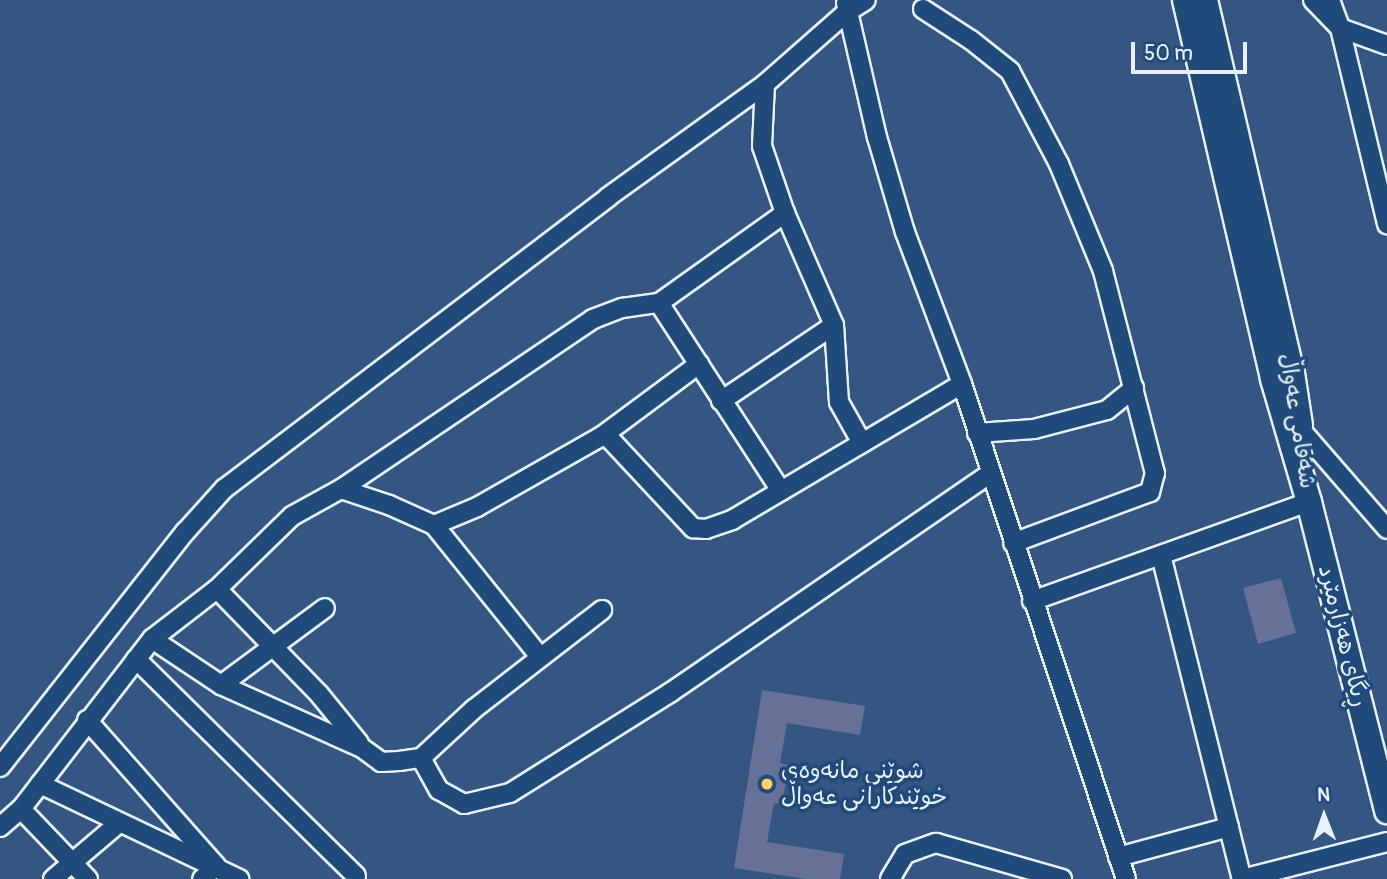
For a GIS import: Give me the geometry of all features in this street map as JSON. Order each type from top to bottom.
[{"type":"main road","name":"شەقامی عەواڵ","points":[[1185,0],[1273,379],[1309,502]]},
{"type":"main road","name":"شەقامی عەواڵ","points":[[1205,0],[1289,359],[1301,429],[1309,502]]},
{"type":"main road","name":"ڕیگای هەزارمێرد","points":[[1309,502],[1387,811]]},
{"type":"street","points":[[0,767],[212,500],[284,442],[489,290],[608,197],[765,84],[846,6],[866,0]]},
{"type":"street","points":[[1312,0],[1340,28],[1387,45]]},
{"type":"street","points":[[1330,0],[1382,177],[1387,224]]},
{"type":"street","points":[[846,6],[877,137],[905,232],[961,384],[1126,879]]},
{"type":"street","points":[[923,9],[971,40],[1010,71],[1059,164],[1103,271],[1155,473],[1150,492],[1013,543]]},
{"type":"street","points":[[765,84],[762,146],[785,213],[834,325],[839,402],[862,443]]},
{"type":"street","points":[[0,827],[21,808],[152,639],[217,589],[292,516],[341,489],[593,320],[622,308],[659,303],[785,213]]},
{"type":"street","points":[[659,303],[781,491]]},
{"type":"street","points":[[722,401],[834,325]]},
{"type":"street","points":[[434,525],[477,508],[602,436],[699,364]]},
{"type":"street","points":[[602,436],[608,437],[693,528],[706,529],[732,520],[961,384]]},
{"type":"street","points":[[976,433],[1034,429],[1107,410],[1134,388]]},
{"type":"street","points":[[1301,429],[1387,529]]},
{"type":"street","points":[[421,758],[439,790],[464,804],[510,793],[671,692],[989,474]]},
{"type":"street","points":[[341,489],[389,505],[434,525],[540,657]]},
{"type":"street","points":[[1032,601],[1309,502]]},
{"type":"street","points":[[1161,555],[1242,879],[1387,842]]},
{"type":"street","points":[[217,589],[319,694],[362,748]]},
{"type":"street","points":[[220,685],[325,608]]},
{"type":"street","points":[[152,639],[220,685],[362,748],[381,762],[421,758],[474,709],[602,610]]},
{"type":"street","points":[[136,659],[355,876]]},
{"type":"street","points":[[87,720],[216,866]]},
{"type":"street","points":[[40,784],[239,879]]},
{"type":"street","points":[[21,808],[88,879]]},
{"type":"street","points":[[53,879],[119,823]]},
{"type":"street","points":[[1118,857],[1229,827]]},
{"type":"street","points":[[890,879],[905,854],[936,843],[1062,879]]},
{"type":"street","points":[[202,879],[216,866]]},
{"type":"building","points":[[1281,578],[1296,633],[1258,644],[1243,588]]},
{"type":"building","name":"شوێنی مانەوەی خوێندکارانی عەواڵ","points":[[762,690],[865,706],[860,735],[787,723],[780,763],[789,765],[782,804],[774,803],[767,842],[844,854],[840,879],[806,879],[734,868]]},
{"type":"place","name":"شوێنی مانەوەی خوێندکارانی عەواڵ","points":[[767,784]]}]
